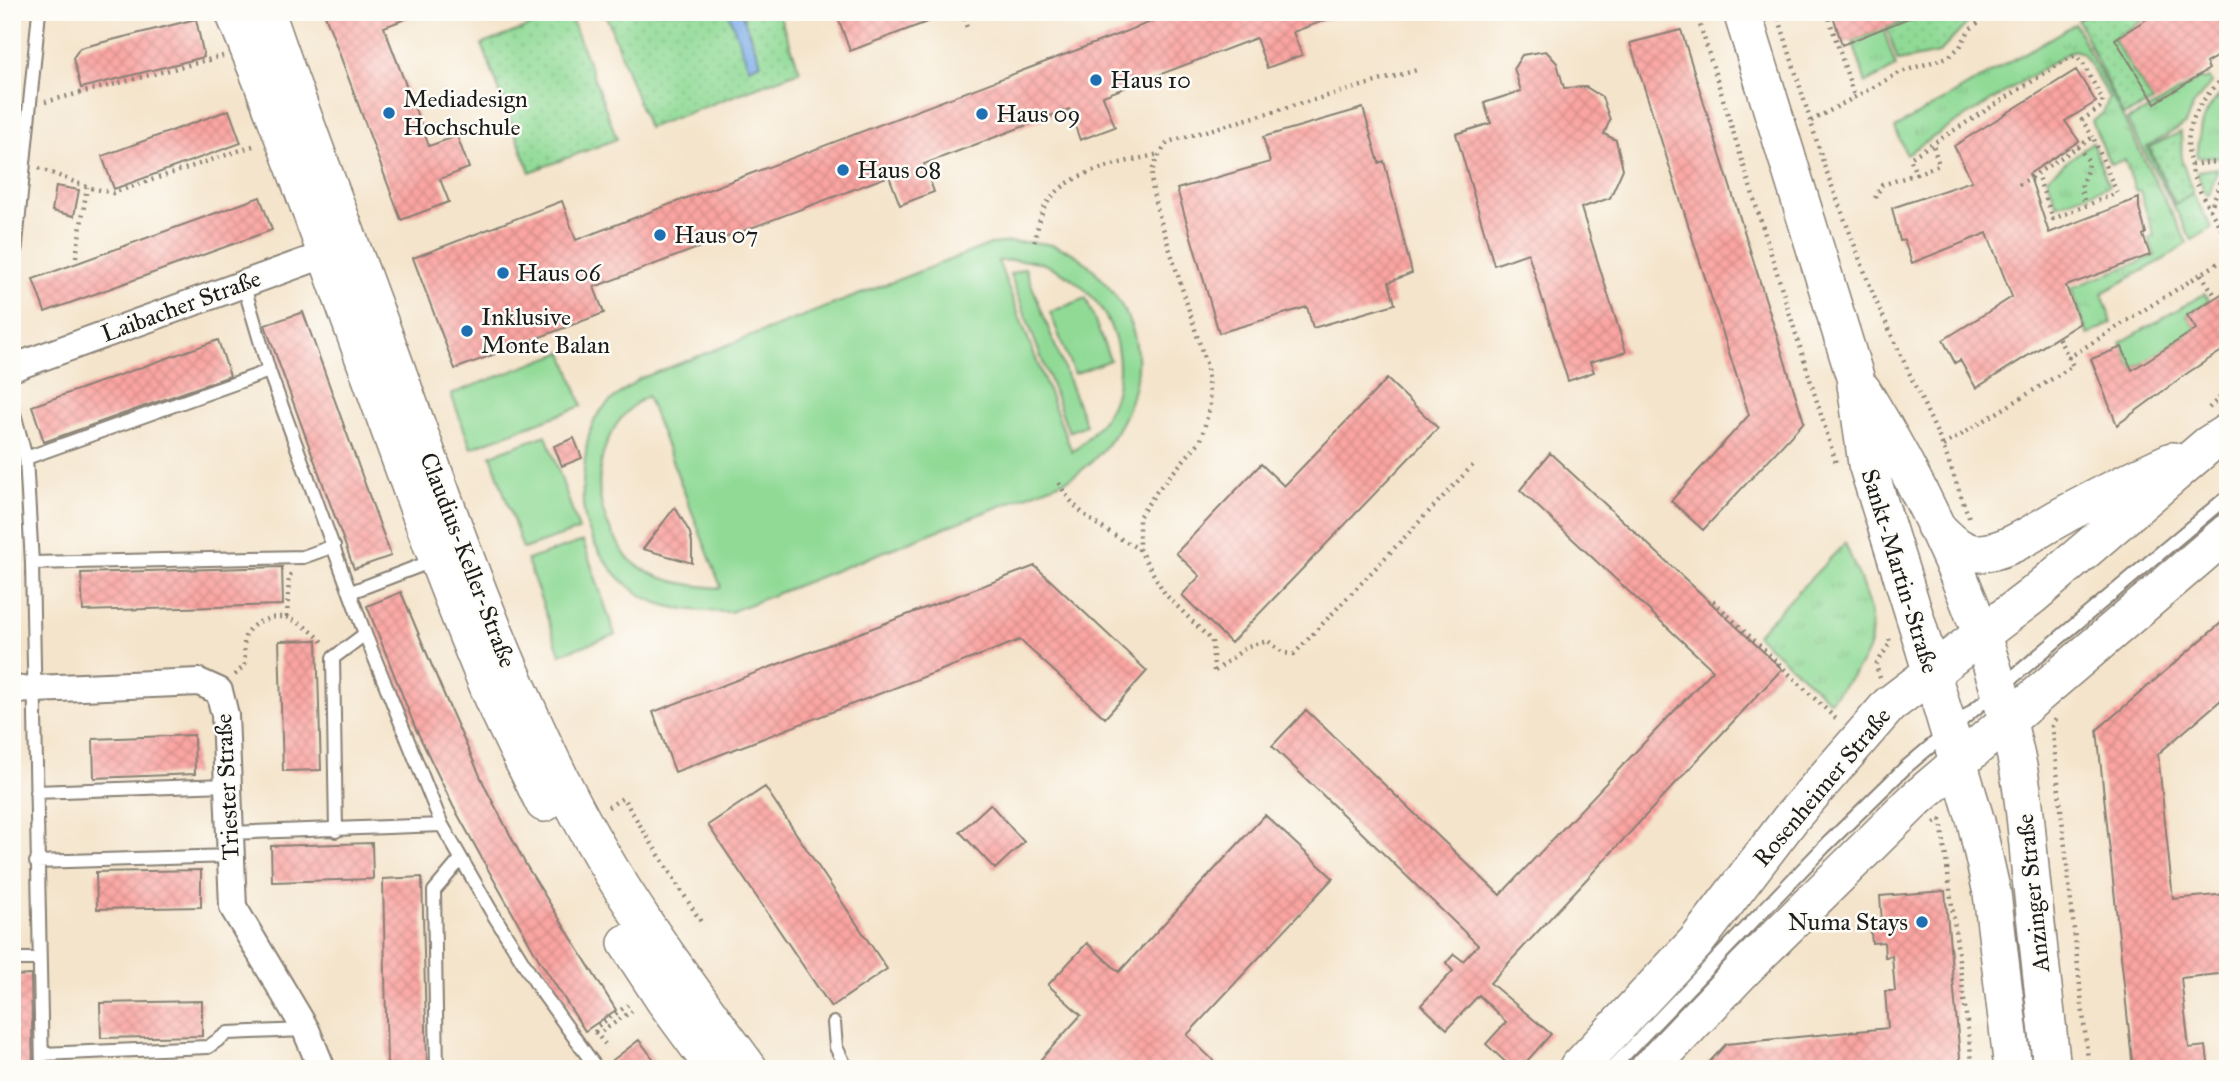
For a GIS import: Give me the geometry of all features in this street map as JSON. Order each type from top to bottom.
[{"type":"main road","name":"Claudius-Keller-Straße","points":[[234,12],[283,133],[338,249],[516,682],[565,789],[607,866],[668,960],[749,1069]]},
{"type":"main road","name":"Claudius-Keller-Straße","points":[[266,12],[338,249],[438,559],[490,690],[550,814],[585,878],[666,1001],[715,1069]]},
{"type":"main road","name":"Sankt-Martin-Straße","points":[[1742,12],[1855,377],[1867,464],[1954,748]]},
{"type":"main road","name":"Sankt-Martin-Straße","points":[[1855,377],[1896,446],[1952,522],[2003,704]]},
{"type":"main road","points":[[1952,522],[1952,544],[1964,550],[1979,553],[2007,546],[2130,479],[2218,438]]},
{"type":"main road","name":"Rosenheimer Straße","points":[[1577,1069],[1696,942],[1791,818],[1889,705],[2032,596],[2218,438]]},
{"type":"main road","name":"Rosenheimer Straße","points":[[1649,1069],[1745,968],[1916,799],[1954,748],[2003,704],[2228,532]]},
{"type":"main road","name":"Anzinger Straße","points":[[2003,704],[2022,786],[2052,1069]]},
{"type":"main road","name":"Anzinger Straße","points":[[1954,748],[1976,822],[1992,893],[2013,1069]]},
{"type":"street","name":"Laibacher Straße","points":[[12,368],[338,249]]},
{"type":"street","name":"Triester Straße","points":[[23,690],[199,682],[219,691],[225,715],[233,907],[306,1030],[322,1069]]},
{"type":"lane","points":[[12,284],[39,12]]},
{"type":"lane","points":[[243,283],[269,370],[365,634],[443,825],[539,988],[597,1069]]},
{"type":"lane","points":[[26,458],[269,370]]},
{"type":"lane","points":[[12,406],[26,458],[32,563],[23,690],[36,792],[42,1069]]},
{"type":"lane","name":"Rosenheimer Straße","points":[[2003,704],[2228,496]]},
{"type":"lane","points":[[32,563],[303,557],[334,547]]},
{"type":"lane","points":[[351,592],[438,559]]},
{"type":"lane","points":[[336,831],[333,658],[365,634]]},
{"type":"lane","name":"Rosenheimer Straße","points":[[1611,1069],[1848,823],[1906,767],[1954,748]]},
{"type":"lane","points":[[36,792],[226,785]]},
{"type":"lane","points":[[36,862],[230,845],[336,831],[443,825]]},
{"type":"lane","points":[[438,1069],[434,891],[461,859]]},
{"type":"lane","points":[[12,959],[39,959]]},
{"type":"lane","points":[[834,1023],[836,1047],[847,1069]]},
{"type":"lane","points":[[41,1054],[208,1047],[228,1032],[306,1030]]},
{"type":"path","points":[[961,12],[968,30]]},
{"type":"path","points":[[1696,12],[1837,469]]},
{"type":"path","points":[[1777,12],[1824,165],[1875,299],[1943,446],[1952,522]]},
{"type":"path","points":[[1827,12],[1855,99]]},
{"type":"path","points":[[1811,121],[1901,72],[1948,57],[1960,47],[1969,30],[1991,12]]},
{"type":"path","points":[[30,106],[223,56]]},
{"type":"path","points":[[1916,174],[1910,158],[2075,56],[2082,61],[2103,100],[2101,107],[2082,120],[2093,136],[2117,193],[2053,219],[2037,174]]},
{"type":"path","points":[[1416,70],[1168,142],[1152,165],[1153,189],[1207,367],[1210,406],[1201,440],[1157,491],[1139,517],[1139,549],[1165,594],[1212,641],[1214,671],[1248,646],[1268,641],[1284,653],[1294,654],[1473,465]]},
{"type":"path","points":[[2228,72],[2193,116],[2189,144],[2195,181],[2228,240]]},
{"type":"path","points":[[2019,184],[2093,136]]},
{"type":"path","points":[[25,162],[87,187],[113,193],[256,145]]},
{"type":"path","points":[[1875,198],[1882,185],[1939,164],[1933,145]]},
{"type":"path","points":[[2078,147],[2088,160],[2080,186],[2086,205]]},
{"type":"path","points":[[1034,242],[1043,211],[1059,189],[1083,175],[1160,153]]},
{"type":"path","points":[[2191,165],[2215,162],[2221,164],[2222,177],[2210,211]]},
{"type":"path","points":[[76,257],[87,187]]},
{"type":"path","points":[[2222,230],[2228,227]]},
{"type":"path","points":[[2068,358],[2228,257]]},
{"type":"path","points":[[2201,274],[2216,297]]},
{"type":"path","points":[[1943,446],[2073,366],[2057,337]]},
{"type":"path","points":[[1059,483],[1068,500],[1093,523],[1139,549]]},
{"type":"path","points":[[287,617],[289,577],[303,557]]},
{"type":"path","points":[[1713,601],[1836,719]]},
{"type":"path","points":[[219,691],[245,665],[245,636],[254,625],[266,620],[287,617],[320,638],[333,658]]},
{"type":"path","points":[[1886,629],[1890,643],[1876,664],[1889,705]]},
{"type":"path","points":[[2052,726],[2089,1069]]},
{"type":"path","points":[[608,807],[623,798],[701,922]]},
{"type":"path","points":[[1941,820],[1973,1069]]},
{"type":"path","points":[[596,1029],[628,1005]]},
{"type":"path","points":[[596,1029],[601,1032],[632,1011]]},
{"type":"path","points":[[596,1029],[605,1044]]},
{"type":"path","points":[[1890,1069],[1914,1066],[1917,1069]]},
{"type":"green space","points":[[569,12],[617,139],[530,172],[482,44]]},
{"type":"green space","points":[[605,12],[778,12],[800,71],[648,128]]},
{"type":"green space","points":[[1926,12],[1977,13],[1939,53],[1898,61],[1887,28]]},
{"type":"green space","points":[[2091,12],[2155,12],[2113,39],[2153,102],[2123,116],[2078,20]]},
{"type":"green space","points":[[2075,24],[2187,243],[2168,257],[2102,293],[2112,323],[2088,335],[2071,288],[2155,256],[2149,238],[2154,236],[2140,191],[2136,192],[2125,160],[2110,164],[2092,121],[2103,113],[2109,98],[2083,53],[2074,50],[2066,54],[1906,154],[1895,128]]},
{"type":"green space","points":[[1883,28],[1896,67],[1866,83],[1853,42]]},
{"type":"green space","points":[[2201,77],[2203,80],[2209,78],[2211,83],[2193,106],[2185,124],[2147,147],[2174,205],[2193,194],[2212,228],[2192,240],[2127,120],[2157,105]]},
{"type":"green space","points":[[2228,87],[2228,161],[2226,158],[2197,157],[2204,118],[2219,95]]},
{"type":"green space","points":[[2181,132],[2182,162],[2193,192],[2175,204],[2149,147]]},
{"type":"green space","points":[[2092,142],[2109,186],[2057,205],[2047,177]]},
{"type":"green space","points":[[2218,168],[2209,195],[2205,194],[2197,171]]},
{"type":"green space","points":[[1038,243],[1068,251],[1081,258],[1097,274],[1117,298],[1127,316],[1136,343],[1134,388],[1117,431],[1087,466],[1069,479],[730,612],[683,609],[655,602],[632,588],[611,568],[602,557],[589,531],[584,511],[583,489],[591,428],[599,413],[615,397],[639,379],[991,244]],"holes":[[[998,261],[1041,263],[1078,284],[1093,298],[1105,315],[1113,334],[1119,375],[1115,396],[1097,427],[1072,452]],[[647,396],[721,587],[720,588],[672,581],[649,573],[629,559],[607,522],[601,503],[599,482],[607,442],[630,409]]]},
{"type":"green space","points":[[1025,268],[1086,425],[1069,432],[1010,274]]},
{"type":"green space","points":[[2204,294],[2209,301],[2187,315],[2196,329],[2132,370],[2120,343]]},
{"type":"green space","points":[[1086,298],[1110,360],[1074,374],[1050,312]]},
{"type":"green space","points":[[563,352],[582,406],[471,448],[451,394]]},
{"type":"green space","points":[[546,435],[579,530],[523,549],[491,455]]},
{"type":"green space","points":[[583,541],[615,635],[560,654],[527,560]]},
{"type":"green space","points":[[1845,543],[1868,602],[1871,633],[1869,648],[1862,662],[1830,701],[1756,635]]},
{"type":"water","points":[[728,12],[741,12],[761,63],[749,68]]},
{"type":"building","name":"Mediadesign Hochschule","points":[[324,12],[419,12],[384,27],[429,146],[457,136],[469,168],[440,179],[449,202],[401,220]]},
{"type":"building","points":[[836,12],[951,12],[951,13],[850,51]]},
{"type":"building","points":[[1177,12],[1342,14],[1293,32],[1302,55],[1267,68],[1256,38],[1103,96],[1115,127],[1080,140],[1069,109],[924,164],[934,192],[900,205],[889,176],[594,287],[604,313],[455,369],[413,258],[562,201],[576,240]]},
{"type":"building","points":[[1832,12],[1921,12],[1921,13],[1842,45]]},
{"type":"building","points":[[2158,12],[2228,12],[2228,50],[2206,63],[2209,69],[2155,103],[2115,39]]},
{"type":"building","points":[[196,19],[204,57],[81,88],[73,58],[80,48]]},
{"type":"building","points":[[1681,30],[1804,422],[1703,530],[1671,501],[1749,415],[1630,43]]},
{"type":"building","points":[[1546,51],[1557,63],[1564,88],[1586,87],[1602,97],[1610,120],[1604,134],[1616,140],[1623,169],[1610,198],[1581,208],[1626,352],[1590,362],[1594,372],[1568,381],[1528,253],[1494,265],[1456,134],[1491,123],[1484,103],[1521,91],[1514,68],[1522,55]]},
{"type":"building","points":[[2076,70],[2096,102],[2065,121],[2079,141],[2029,174],[2049,233],[2139,198],[2146,233],[2143,235],[2150,255],[2066,286],[2080,323],[1976,388],[1960,360],[1955,363],[1943,340],[2012,297],[1987,233],[1912,263],[1904,240],[1900,241],[1892,208],[1972,181],[1954,146]]},
{"type":"building","points":[[1363,108],[1379,163],[1384,161],[1412,273],[1389,282],[1395,304],[1313,328],[1307,307],[1219,333],[1177,189],[1270,162],[1263,137]]},
{"type":"building","points":[[229,110],[241,143],[114,189],[102,156]]},
{"type":"building","points":[[56,186],[79,190],[74,216],[52,211]]},
{"type":"building","points":[[260,197],[272,230],[45,312],[33,279]]},
{"type":"building","points":[[2228,290],[2228,347],[2117,425],[2091,359],[2122,347],[2132,370],[2196,329],[2187,315]]},
{"type":"building","points":[[303,312],[391,556],[354,569],[265,325]]},
{"type":"building","points":[[218,340],[230,376],[44,442],[32,406]]},
{"type":"building","points":[[1387,379],[1438,428],[1231,643],[1182,595],[1200,576],[1176,553],[1261,464],[1284,486]]},
{"type":"building","points":[[574,438],[582,458],[562,466],[554,446]]},
{"type":"building","points":[[1550,453],[1782,669],[1490,983],[1551,1034],[1520,1069],[1513,1069],[1486,1044],[1506,1022],[1479,995],[1447,1029],[1421,1005],[1453,971],[1446,963],[1454,954],[1463,961],[1478,945],[1272,746],[1306,710],[1500,895],[1713,670],[1520,490]]},
{"type":"building","points":[[675,507],[690,533],[692,563],[643,549]]},
{"type":"building","points":[[1035,566],[1147,671],[1105,718],[1020,640],[675,772],[653,712]]},
{"type":"building","points":[[282,567],[283,605],[83,611],[81,573]]},
{"type":"building","points":[[401,592],[486,789],[526,865],[616,1010],[585,1031],[538,958],[495,882],[453,806],[415,727],[367,606]]},
{"type":"building","points":[[2228,617],[2228,694],[2158,754],[2173,899],[2228,894],[2228,973],[2181,978],[2189,1048],[2206,1046],[2209,1069],[2133,1069],[2097,730]]},
{"type":"building","points":[[317,640],[321,770],[283,771],[279,641]]},
{"type":"building","points":[[194,735],[195,774],[94,778],[93,739]]},
{"type":"building","points":[[765,787],[887,969],[831,1007],[708,825]]},
{"type":"building","points":[[990,804],[1024,842],[995,869],[960,832]]},
{"type":"building","points":[[1265,815],[1333,878],[1187,1035],[1222,1069],[1032,1069],[1081,1015],[1048,985],[1087,943],[1119,972]]},
{"type":"building","points":[[372,843],[373,879],[272,882],[271,846]]},
{"type":"building","points":[[201,870],[201,907],[97,909],[96,872]]},
{"type":"building","points":[[422,877],[427,1064],[387,1065],[383,879]]},
{"type":"building","points":[[1945,891],[1961,1069],[1924,1069],[1923,1063],[1870,1069],[1703,1069],[1726,1044],[1888,1028],[1885,991],[1895,991],[1892,956],[1885,957],[1884,942],[1872,943],[1870,923],[1882,922],[1880,896]]},
{"type":"building","points":[[31,975],[33,1069],[12,1069],[12,976]]},
{"type":"building","points":[[202,1001],[202,1036],[101,1038],[100,1003]]},
{"type":"building","points":[[639,1040],[661,1069],[606,1069],[605,1066]]},
{"type":"place","name":"Haus 10","points":[[1096,80]]},
{"type":"place","name":"Mediadesign Hochschule","points":[[389,113]]},
{"type":"place","name":"Haus 09","points":[[982,114]]},
{"type":"place","name":"Haus 08","points":[[843,170]]},
{"type":"place","name":"Haus 07","points":[[660,235]]},
{"type":"place","name":"Haus 06","points":[[503,273]]},
{"type":"place","name":"Inklusive Monte Balan","points":[[467,331]]},
{"type":"place","name":"Numa Stays","points":[[1922,922]]}]
